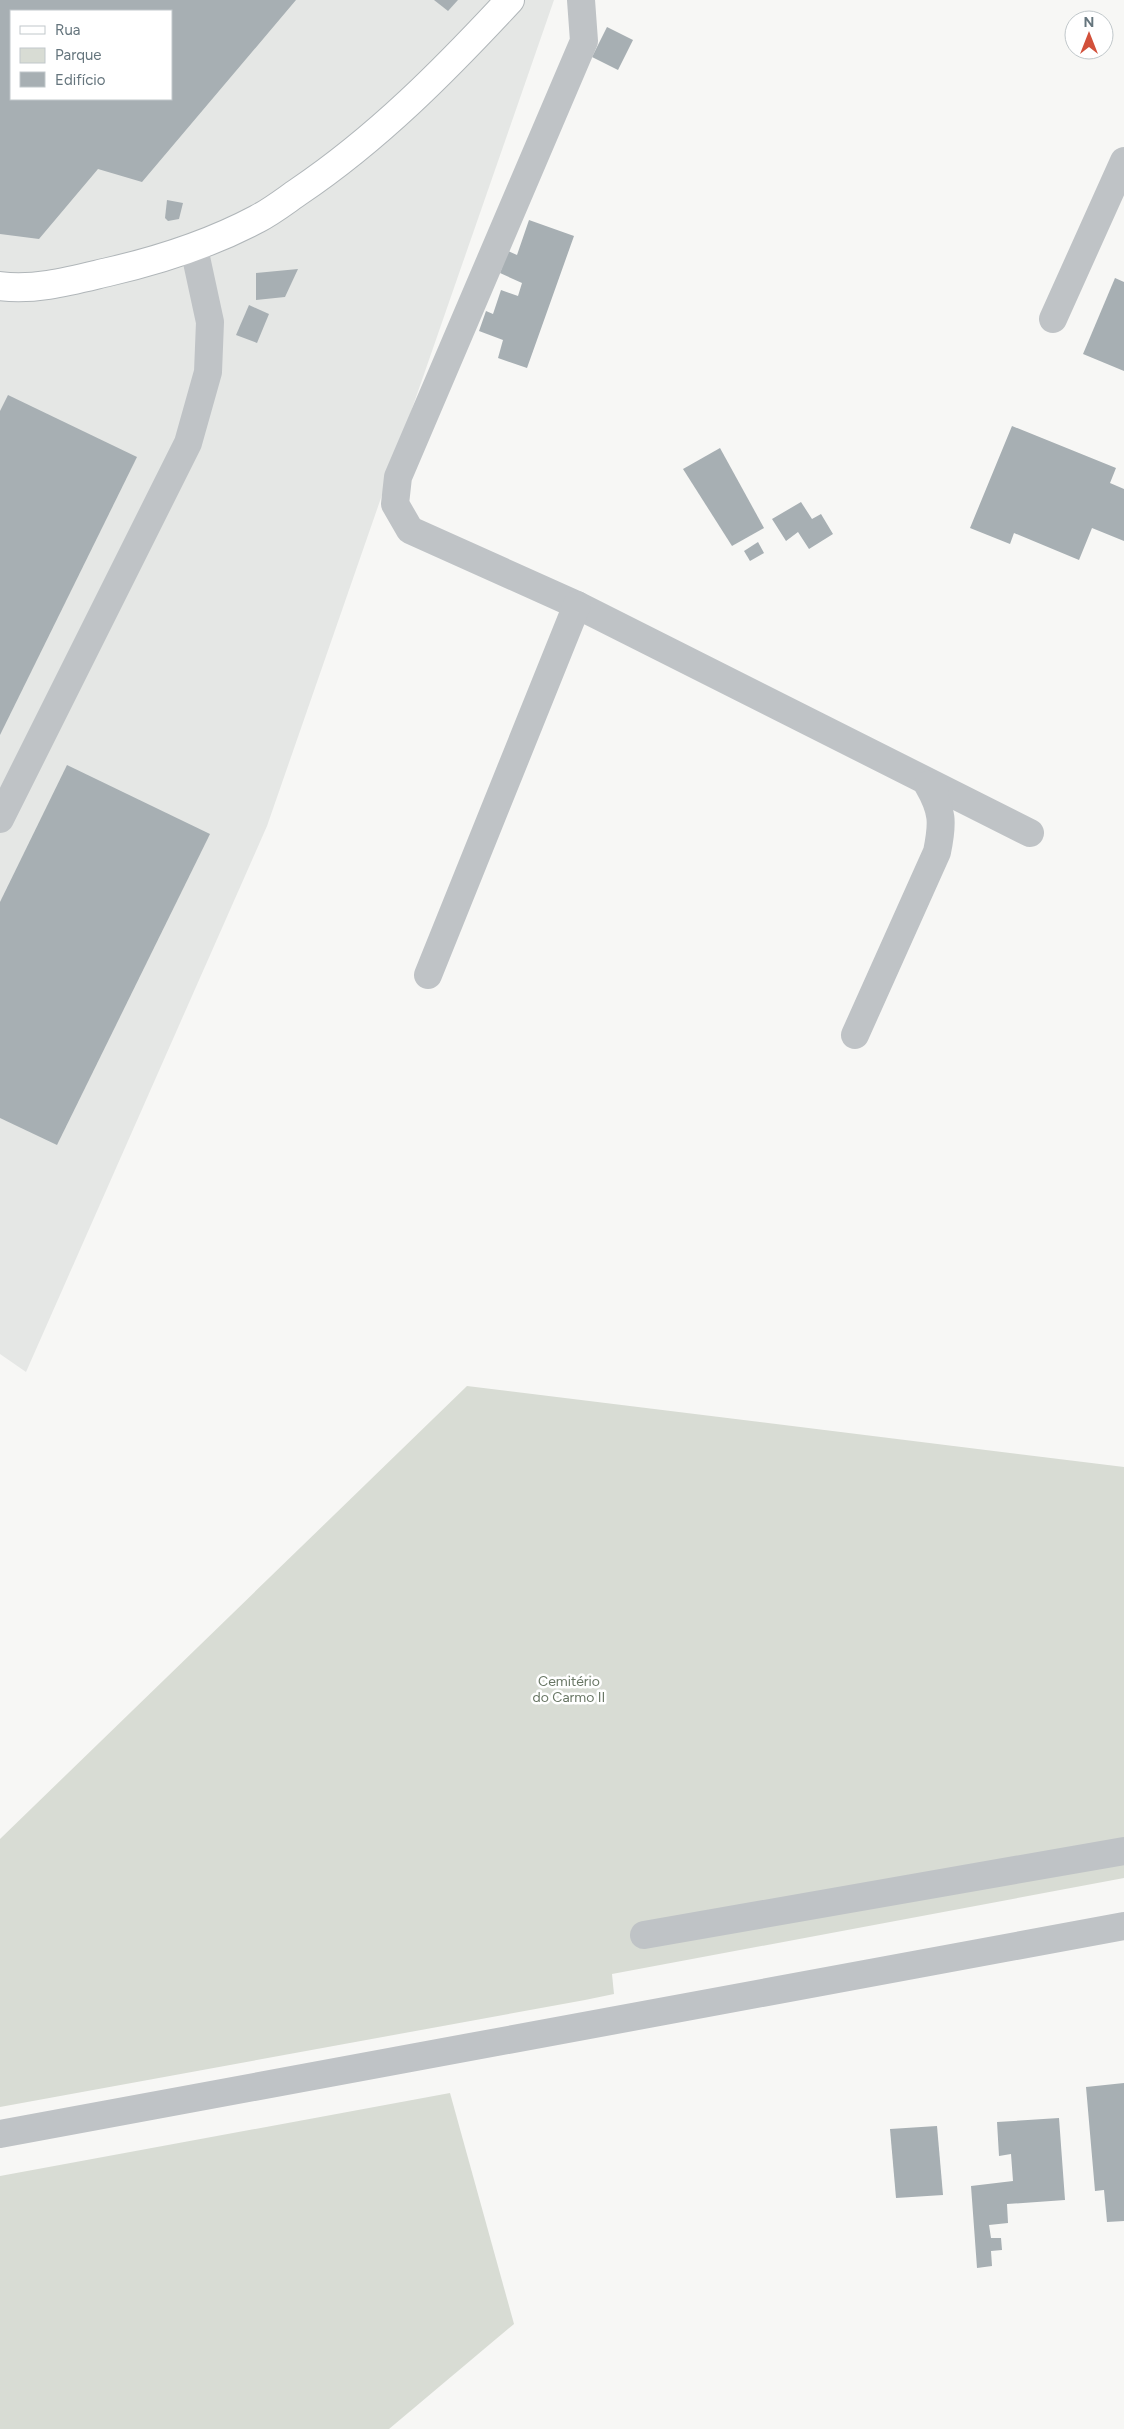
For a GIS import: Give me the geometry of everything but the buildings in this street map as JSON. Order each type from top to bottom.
[{"type":"main road","points":[[0,286],[16,288],[79,279],[137,265],[194,248],[258,219],[335,167],[414,100],[510,0]]},
{"type":"street","points":[[581,0],[584,42],[398,477],[396,504],[410,530],[577,605],[1030,833],[928,785],[939,804],[942,827],[937,852],[855,1035]]},
{"type":"street","points":[[1053,319],[1124,161]]},
{"type":"street","points":[[0,819],[188,443],[208,372],[210,322],[194,248]]},
{"type":"street","points":[[428,975],[577,605]]},
{"type":"street","points":[[644,1935],[1124,1852]]},
{"type":"street","points":[[0,2134],[1124,1926]]},
{"type":"shaded area","points":[[0,0],[554,0],[267,826],[26,1372],[0,1354]]},
{"type":"green space","name":"Cemitério do Carmo II","points":[[467,1386],[1124,1467],[1124,1878],[612,1974],[614,1994],[585,2000],[0,2107],[0,1839]]},
{"type":"green space","points":[[450,2093],[514,2324],[389,2429],[0,2429],[0,2176]]}]
